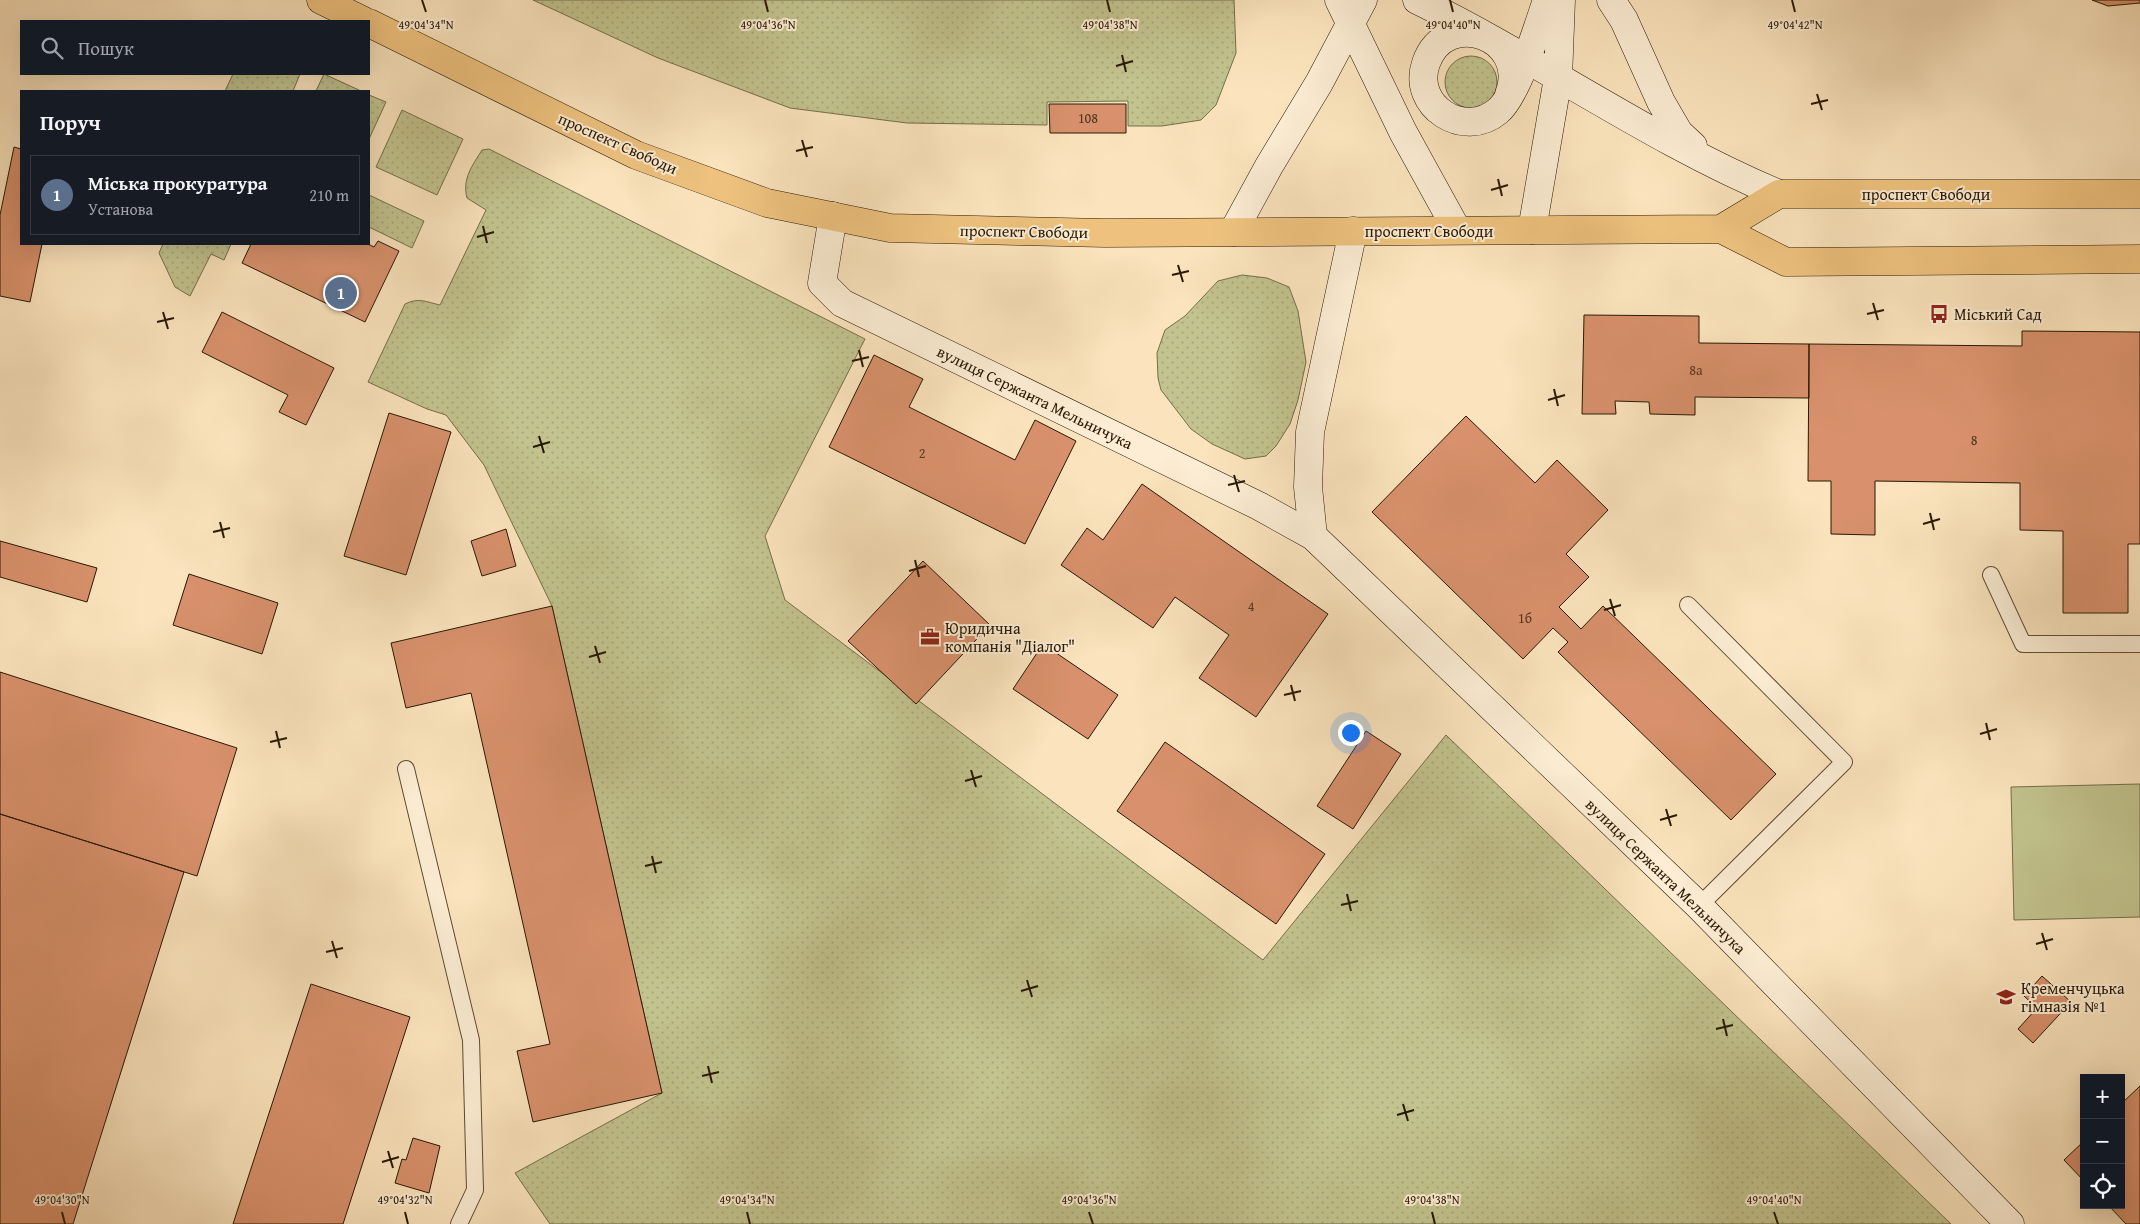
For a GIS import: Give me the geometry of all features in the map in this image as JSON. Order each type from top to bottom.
[{"type":"highway","points":[[321,0],[362,20]]},
{"type":"highway","name":"проспект Свободи","points":[[370,24],[636,155],[767,203],[890,228],[1105,233],[1720,228],[1786,262],[2140,259]]},
{"type":"highway","name":"проспект Свободи","points":[[1720,228],[1779,194],[2140,194]]},
{"type":"street","points":[[1416,0],[1472,27],[1558,78],[1715,165],[1779,194]]},
{"type":"street","points":[[1371,68],[1432,103],[1444,116],[1460,122],[1485,119],[1500,109],[1509,95],[1526,59],[1547,0]]},
{"type":"street","points":[[1532,230],[1558,78],[1561,0]]},
{"type":"street","points":[[1611,0],[1624,20],[1661,102],[1679,133],[1715,165]]},
{"type":"street","points":[[1351,7],[1371,68],[1406,140],[1457,230]]},
{"type":"street","points":[[1233,232],[1269,166],[1319,83],[1351,7]]},
{"type":"street","points":[[1432,103],[1424,84],[1423,74],[1430,54],[1444,39],[1464,32],[1484,35],[1494,40],[1504,50],[1511,64],[1513,80],[1509,95]]},
{"type":"street","name":"вулиця Сержанта Мельничука","points":[[833,216],[822,283],[842,303],[1259,506],[1313,536],[1699,906],[2010,1224]]},
{"type":"street","points":[[1313,536],[1308,487],[1310,432],[1353,231]]},
{"type":"lane","points":[[1991,575],[2023,644],[2140,644]]},
{"type":"lane","points":[[1688,605],[1844,762],[1699,906]]},
{"type":"lane","points":[[406,770],[471,1040],[475,1190],[459,1224]]},
{"type":"green space","points":[[533,0],[1234,0],[1236,53],[1216,105],[1201,120],[1162,126],[1128,126],[1128,101],[1047,102],[1047,125],[907,123],[790,108],[658,58]]},
{"type":"green space","points":[[1471,56],[1485,60],[1493,68],[1497,82],[1493,96],[1485,104],[1471,108],[1457,104],[1449,96],[1445,82],[1449,68],[1457,60]]},
{"type":"green space","points":[[233,75],[300,75],[293,90],[225,90]]},
{"type":"green space","points":[[324,75],[326,75],[359,90],[316,90]]},
{"type":"green space","points":[[370,95],[386,102],[370,137]]},
{"type":"green space","points":[[402,110],[463,139],[437,195],[376,167]]},
{"type":"green space","points":[[489,149],[865,339],[765,536],[785,600],[1263,960],[1446,735],[1951,1224],[550,1224],[515,1173],[662,1093],[552,606],[484,465],[446,415],[427,409],[368,382],[405,304],[419,300],[440,305],[486,210],[467,198],[466,185],[469,173],[482,150]]},
{"type":"green space","points":[[370,195],[424,221],[412,248],[370,227]]},
{"type":"green space","points":[[163,245],[231,245],[224,260],[211,254],[190,296],[175,287],[159,253]]},
{"type":"green space","points":[[1242,275],[1267,278],[1289,287],[1298,311],[1306,362],[1298,400],[1290,424],[1276,446],[1266,456],[1245,459],[1212,444],[1191,429],[1161,390],[1158,378],[1157,353],[1165,330],[1185,316],[1218,281]]},
{"type":"green space","points":[[2140,784],[2140,917],[2014,920],[2011,787]]},
{"type":"building","points":[[2092,0],[2140,0],[2140,3],[2108,6]]},
{"type":"building","points":[[1049,104],[1126,104],[1126,133],[1050,133]]},
{"type":"building","points":[[14,147],[20,149],[20,245],[42,245],[30,302],[0,296],[0,215]]},
{"type":"building","points":[[378,241],[399,251],[365,322],[242,263],[251,245],[370,245],[374,247]]},
{"type":"building","points":[[222,312],[334,368],[306,425],[279,412],[288,395],[202,352]]},
{"type":"building","points":[[1584,315],[1699,316],[1699,343],[1809,344],[1809,398],[1695,397],[1695,415],[1650,414],[1649,402],[1615,401],[1616,414],[1582,414]]},
{"type":"building","points":[[2022,331],[2140,332],[2140,544],[2128,544],[2128,613],[2063,613],[2063,531],[2020,530],[2020,483],[1875,481],[1875,535],[1831,534],[1831,481],[1808,481],[1809,344],[2022,346]]},
{"type":"building","points":[[874,355],[923,379],[909,407],[1015,460],[1035,420],[1076,441],[1025,544],[829,447]]},
{"type":"building","points":[[389,413],[451,432],[406,575],[344,556]]},
{"type":"building","points":[[1466,416],[1535,483],[1557,460],[1608,510],[1566,554],[1589,577],[1559,607],[1581,629],[1603,606],[1776,774],[1731,820],[1558,652],[1568,642],[1553,628],[1523,659],[1372,512]]},
{"type":"building","points":[[1142,484],[1328,614],[1256,717],[1199,678],[1229,635],[1175,597],[1153,628],[1061,565],[1087,528],[1103,540]]},
{"type":"building","points":[[506,529],[516,566],[482,576],[471,541]]},
{"type":"building","points":[[0,541],[97,568],[87,602],[0,577]]},
{"type":"building","points":[[923,561],[990,625],[916,704],[848,641]]},
{"type":"building","points":[[189,574],[278,603],[262,654],[173,625]]},
{"type":"building","points":[[552,606],[662,1093],[533,1122],[517,1051],[550,1044],[471,693],[406,708],[391,643]]},
{"type":"building","points":[[1043,644],[1118,695],[1088,739],[1013,689]]},
{"type":"building","points":[[0,672],[237,748],[197,876],[0,814]]},
{"type":"building","points":[[1366,731],[1401,754],[1353,829],[1317,806]]},
{"type":"building","points":[[1165,742],[1325,854],[1276,924],[1117,811]]},
{"type":"building","points":[[0,814],[184,872],[73,1224],[0,1224]]},
{"type":"building","points":[[2042,976],[2071,1002],[2033,1043],[2018,1029],[2037,1008],[2024,996]]},
{"type":"building","points":[[311,984],[410,1017],[343,1224],[233,1224]]},
{"type":"building","points":[[2140,1086],[2140,1224],[2126,1224],[2112,1209],[2125,1209],[2125,1100]]},
{"type":"building","points":[[413,1138],[440,1146],[429,1193],[395,1183],[402,1159],[406,1160]]},
{"type":"building","points":[[2080,1145],[2080,1177],[2064,1160]]},
{"type":"place","name":"Міська прокуратура","points":[[341,293]]},
{"type":"place","name":"Міський Сад","points":[[1939,314]]},
{"type":"place","name":"Юридична компанія \"Діалог\"","points":[[930,637]]},
{"type":"place","name":"Кременчуцька гімназія №1","points":[[2006,997]]}]
